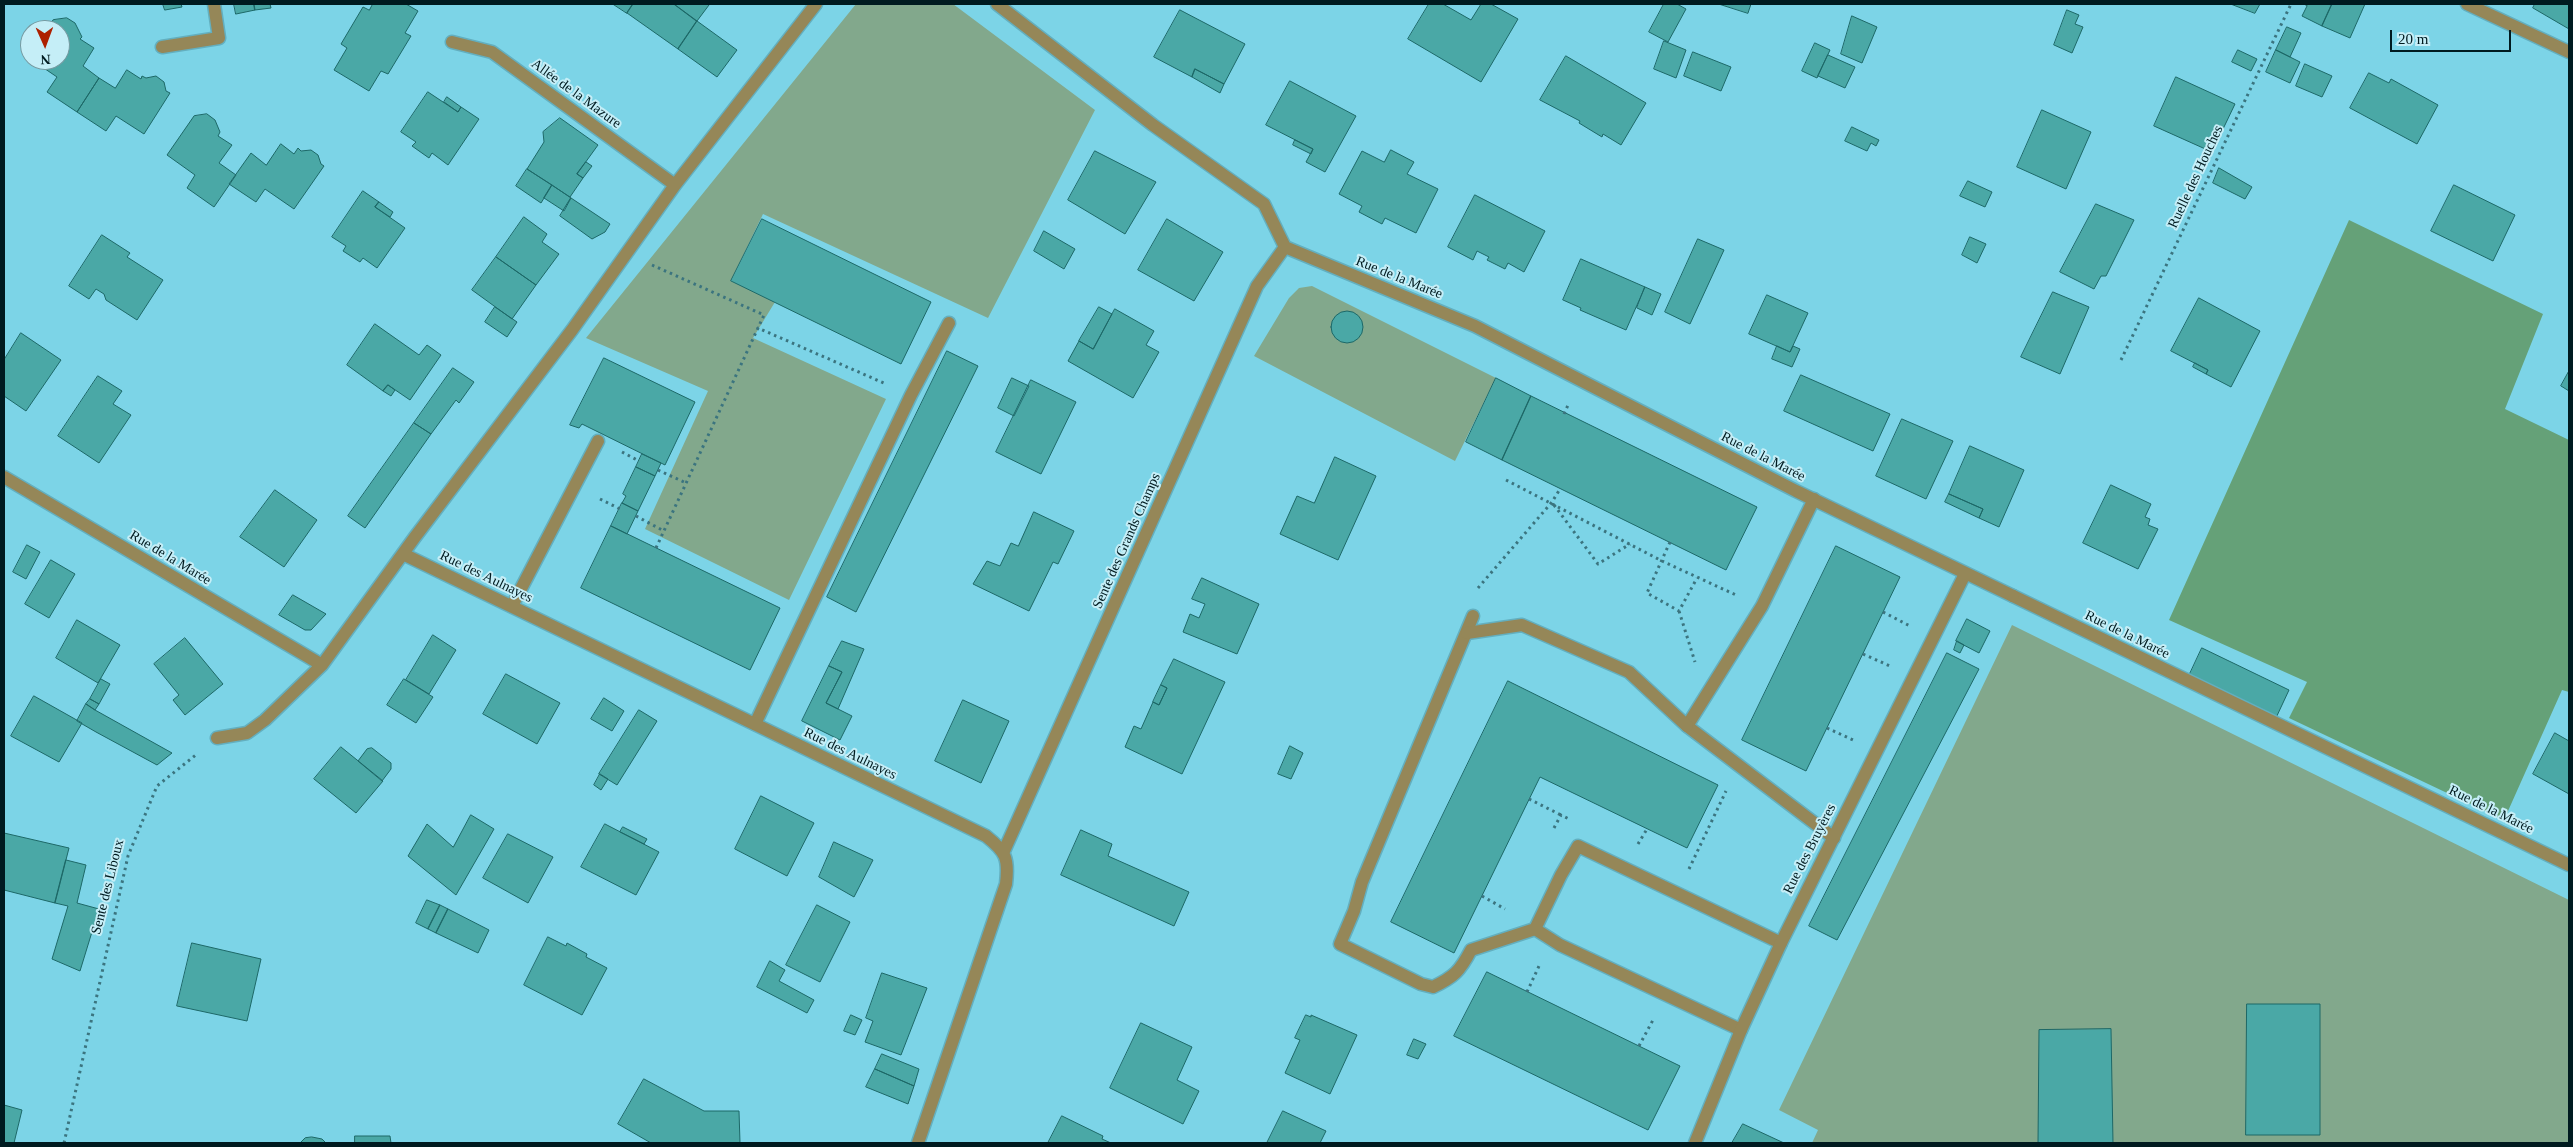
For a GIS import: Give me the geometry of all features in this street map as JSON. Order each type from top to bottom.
[{"type":"street","points":[[162,47],[220,38],[214,4]]},
{"type":"street","points":[[217,738],[247,733],[265,720],[322,665],[572,330],[675,185],[816,4]]},
{"type":"street","points":[[997,4],[1153,125],[1264,204],[1285,247]]},
{"type":"street","points":[[2467,4],[2569,52]]},
{"type":"street","name":"Allée de la Mazure","points":[[452,42],[492,52],[675,185]]},
{"type":"street","name":"Rue de la Marée","points":[[1285,247],[1475,326],[1965,574],[2569,865]]},
{"type":"street","name":"Sente des Grands Champs","points":[[1004,851],[1257,286],[1285,247]]},
{"type":"street","points":[[755,724],[911,395],[949,322]]},
{"type":"street","points":[[512,606],[598,441]]},
{"type":"street","name":"Rue de la Marée","points":[[4,477],[322,665]]},
{"type":"street","points":[[1688,726],[1762,606],[1814,499]]},
{"type":"street","name":"Rue des Aulnayes","points":[[403,554],[986,836],[1004,851]]},
{"type":"street","name":"Rue des Bruyères","points":[[1695,1143],[1741,1030],[1781,943],[1965,574]]},
{"type":"street","points":[[1474,616],[1362,882],[1354,911],[1340,944],[1421,984],[1433,987],[1450,979],[1461,969],[1471,950],[1534,929],[1560,875],[1578,846],[1781,943]]},
{"type":"street","points":[[1466,633],[1522,625],[1629,672],[1688,726],[1834,838]]},
{"type":"street","points":[[918,1143],[1006,884],[1008,867],[1004,851]]},
{"type":"street","points":[[1534,929],[1560,944],[1741,1030]]},
{"type":"path","name":"Ruelle des Houches","points":[[2121,360],[2291,4]]},
{"type":"path","points":[[627,254],[764,316],[656,548]]},
{"type":"path","points":[[758,328],[911,395]]},
{"type":"path","points":[[658,470],[686,484]]},
{"type":"path","points":[[1506,480],[1552,502],[1662,561],[1762,606]]},
{"type":"path","points":[[1474,616],[1470,598],[1552,502],[1560,489]]},
{"type":"path","points":[[1552,502],[1598,564],[1630,544]]},
{"type":"path","points":[[636,516],[664,531]]},
{"type":"path","points":[[1670,542],[1647,593],[1680,611]]},
{"type":"path","points":[[1697,578],[1680,611],[1706,698]]},
{"type":"path","points":[[1863,654],[1880,662]]},
{"type":"path","name":"Sente des Liboux","points":[[64,1143],[128,856],[157,786],[217,738]]},
{"type":"path","points":[[1685,877],[1726,790]]},
{"type":"path","points":[[1529,799],[1577,823]]},
{"type":"path","points":[[1552,833],[1561,815]]},
{"type":"path","points":[[1634,852],[1647,829]]},
{"type":"path","points":[[1482,896],[1512,912],[1496,943],[1548,970]]},
{"type":"path","points":[[1527,992],[1539,966]]},
{"type":"path","points":[[1644,1016],[1661,1024]]},
{"type":"path","points":[[1639,1046],[1652,1020]]},
{"type":"green space","points":[[856,4],[953,4],[1095,110],[988,318],[763,214],[731,281],[775,302],[753,338],[886,399],[789,600],[645,529],[708,391],[586,338]]},
{"type":"green space","points":[[2349,220],[2543,314],[2505,409],[2569,440],[2569,692],[2562,690],[2504,820],[2289,718],[2307,682],[2169,620]]},
{"type":"green space","points":[[1312,286],[1496,378],[1455,461],[1254,356],[1289,298],[1299,288]]},
{"type":"green space","points":[[2012,625],[2569,900],[2569,1143],[1812,1143],[1818,1130],[1779,1110]]},
{"type":"building","points":[[163,4],[181,4],[182,7],[165,10]]},
{"type":"building","points":[[234,4],[254,4],[255,10],[236,14]]},
{"type":"building","points":[[254,4],[270,4],[271,8],[255,10]]},
{"type":"building","points":[[373,4],[406,4],[418,11],[405,33],[411,36],[388,74],[381,71],[369,91],[334,70],[347,48],[341,44],[363,7],[369,10]]},
{"type":"building","points":[[613,4],[633,4],[627,13]]},
{"type":"building","points":[[633,4],[674,4],[697,21],[678,49],[627,13]]},
{"type":"building","points":[[674,4],[708,4],[709,5],[697,21]]},
{"type":"building","points":[[1429,4],[1443,4],[1471,20],[1481,4],[1491,4],[1518,19],[1481,82],[1408,39]]},
{"type":"building","points":[[1664,4],[1677,4],[1686,9],[1668,42],[1649,32]]},
{"type":"building","points":[[1719,4],[1751,4],[1748,13]]},
{"type":"building","points":[[2231,4],[2260,4],[2255,13]]},
{"type":"building","points":[[2304,4],[2332,4],[2322,26],[2302,16],[2307,6]]},
{"type":"building","points":[[2332,4],[2365,4],[2350,38],[2322,26]]},
{"type":"building","points":[[2535,4],[2569,4],[2569,29],[2533,8]]},
{"type":"building","points":[[1180,10],[1245,44],[1224,84],[1195,69],[1192,77],[1154,57]]},
{"type":"building","points":[[2067,10],[2079,15],[2075,24],[2083,27],[2072,53],[2054,45]]},
{"type":"building","points":[[1852,16],[1877,27],[1862,63],[1841,54]]},
{"type":"building","points":[[67,18],[75,23],[82,37],[80,39],[94,48],[83,66],[99,78],[77,112],[47,92],[57,77],[47,70],[70,70],[70,20],[53,20]]},
{"type":"building","points":[[697,21],[737,50],[717,77],[678,49]]},
{"type":"building","points":[[2287,27],[2301,33],[2290,57],[2276,50]]},
{"type":"building","points":[[1664,41],[1686,50],[1676,78],[1654,69]]},
{"type":"building","points":[[1815,43],[1830,50],[1817,78],[1802,71]]},
{"type":"building","points":[[2238,50],[2257,59],[2251,71],[2232,62]]},
{"type":"building","points":[[2276,50],[2300,62],[2290,83],[2266,72]]},
{"type":"building","points":[[1693,52],[1731,67],[1721,91],[1684,76]]},
{"type":"building","points":[[1828,55],[1855,67],[1845,88],[1818,76]]},
{"type":"building","points":[[1566,56],[1646,103],[1621,145],[1603,134],[1602,137],[1579,123],[1580,121],[1540,100]]},
{"type":"building","points":[[2305,64],[2332,76],[2322,97],[2296,86]]},
{"type":"building","points":[[1195,69],[1224,84],[1220,93],[1192,77]]},
{"type":"building","points":[[127,70],[141,79],[142,76],[146,78],[156,76],[164,82],[166,91],[170,93],[144,134],[116,116],[106,131],[77,112],[99,78],[115,88]]},
{"type":"building","points":[[2369,73],[2389,83],[2391,79],[2438,105],[2417,144],[2350,108]]},
{"type":"building","points":[[2176,77],[2235,104],[2212,152],[2154,126]]},
{"type":"building","points":[[1290,81],[1356,116],[1325,172],[1306,162],[1313,149],[1266,125]]},
{"type":"building","points":[[428,92],[458,112],[461,107],[479,119],[448,165],[432,153],[429,158],[412,146],[416,142],[401,132]]},
{"type":"building","points":[[447,97],[461,107],[458,112],[444,102]]},
{"type":"building","points":[[2042,110],[2091,132],[2066,189],[2017,167]]},
{"type":"building","points":[[207,114],[215,120],[220,132],[218,136],[232,145],[219,163],[236,175],[214,207],[187,188],[195,175],[167,155],[194,116]]},
{"type":"building","points":[[560,118],[598,145],[577,174],[583,178],[570,197],[527,169],[544,142],[543,132]]},
{"type":"building","points":[[1852,127],[1879,140],[1876,146],[1871,143],[1867,151],[1845,141]]},
{"type":"building","points":[[1295,140],[1313,149],[1311,154],[1293,145]]},
{"type":"building","points":[[281,144],[294,154],[298,148],[301,151],[311,150],[318,155],[321,164],[324,166],[294,209],[265,189],[256,202],[229,184],[251,153],[266,165]]},
{"type":"building","points":[[1391,150],[1414,162],[1407,174],[1438,189],[1416,233],[1385,218],[1382,224],[1359,212],[1362,206],[1339,194],[1362,151],[1384,162]]},
{"type":"building","points":[[1095,151],[1156,182],[1125,234],[1068,200]]},
{"type":"building","points":[[586,162],[592,166],[583,178],[577,174]]},
{"type":"building","points":[[2219,168],[2252,187],[2245,199],[2213,183]]},
{"type":"building","points":[[527,169],[552,185],[541,203],[516,186]]},
{"type":"building","points":[[1968,181],[1992,192],[1985,207],[1960,196]]},
{"type":"building","points":[[552,185],[571,198],[564,211],[544,198]]},
{"type":"building","points":[[2454,185],[2515,215],[2493,261],[2431,231]]},
{"type":"building","points":[[363,191],[379,202],[375,207],[405,228],[377,268],[363,258],[360,262],[343,251],[346,246],[332,237]]},
{"type":"building","points":[[1475,195],[1545,231],[1524,272],[1508,263],[1505,269],[1487,260],[1489,257],[1477,251],[1473,260],[1448,247]]},
{"type":"building","points":[[571,198],[610,224],[605,232],[592,239],[560,216]]},
{"type":"building","points":[[379,202],[393,212],[390,217],[375,207]]},
{"type":"building","points":[[2096,204],[2134,220],[2106,276],[2101,276],[2094,289],[2060,272]]},
{"type":"building","points":[[524,217],[547,234],[542,242],[559,254],[536,285],[496,257]]},
{"type":"building","points":[[762,219],[931,302],[901,364],[731,281]]},
{"type":"building","points":[[1167,219],[1223,252],[1194,301],[1138,270]]},
{"type":"building","points":[[1044,231],[1075,249],[1064,269],[1034,251]]},
{"type":"building","points":[[102,235],[130,253],[127,257],[163,280],[137,320],[106,300],[104,294],[96,289],[89,299],[69,286]]},
{"type":"building","points":[[1970,237],[1986,244],[1977,263],[1962,255]]},
{"type":"building","points":[[1698,239],[1724,250],[1690,324],[1665,312]]},
{"type":"building","points":[[496,257],[536,285],[512,319],[472,290]]},
{"type":"building","points":[[1581,259],[1645,287],[1626,330],[1580,310],[1581,308],[1563,300]]},
{"type":"building","points":[[1645,287],[1661,294],[1652,315],[1637,308]]},
{"type":"building","points":[[2053,292],[2089,307],[2060,374],[2021,357]]},
{"type":"building","points":[[1767,295],[1808,313],[1790,352],[1749,334]]},
{"type":"building","points":[[2199,298],[2260,331],[2231,387],[2206,374],[2208,370],[2171,351]]},
{"type":"building","points":[[495,307],[517,322],[507,337],[485,322]]},
{"type":"building","points":[[1099,307],[1112,314],[1093,349],[1079,341]]},
{"type":"building","points":[[1115,309],[1154,331],[1146,345],[1159,352],[1133,398],[1068,361],[1079,341],[1093,349]]},
{"type":"building","points":[[1347,311],[1359,315],[1363,327],[1359,339],[1347,343],[1335,339],[1331,327],[1335,315]]},
{"type":"building","points":[[375,324],[419,355],[427,345],[441,355],[410,400],[388,385],[383,391],[347,365]]},
{"type":"building","points":[[21,333],[61,360],[26,411],[4,396],[4,360]]},
{"type":"building","points":[[1777,346],[1790,352],[1793,346],[1800,349],[1792,367],[1772,359]]},
{"type":"building","points":[[947,351],[978,366],[856,612],[827,597]]},
{"type":"building","points":[[604,358],[695,402],[665,465],[582,424],[579,428],[570,425]]},
{"type":"building","points":[[2195,363],[2208,370],[2206,374],[2193,367]]},
{"type":"building","points":[[453,368],[474,382],[459,403],[456,400],[431,434],[414,423]]},
{"type":"building","points":[[2569,371],[2569,391],[2561,386]]},
{"type":"building","points":[[1801,375],[1890,414],[1873,451],[1784,411]]},
{"type":"building","points":[[98,376],[122,391],[113,404],[131,415],[99,463],[58,436]]},
{"type":"building","points":[[1012,378],[1029,386],[1014,416],[998,408]]},
{"type":"building","points":[[1496,378],[1531,396],[1502,460],[1466,442]]},
{"type":"building","points":[[1031,380],[1076,402],[1041,474],[996,452]]},
{"type":"building","points":[[388,385],[395,390],[391,396],[383,391]]},
{"type":"building","points":[[1531,396],[1757,507],[1726,570],[1502,460]]},
{"type":"building","points":[[1902,419],[1953,441],[1926,499],[1876,476]]},
{"type":"building","points":[[414,423],[431,434],[365,528],[348,516]]},
{"type":"building","points":[[1970,446],[2024,470],[1999,527],[1979,518],[1983,509],[1949,494]]},
{"type":"building","points":[[642,454],[661,463],[655,476],[636,467]]},
{"type":"building","points":[[1335,457],[1376,476],[1338,560],[1280,534],[1297,496],[1314,503]]},
{"type":"building","points":[[636,467],[655,476],[638,511],[622,503],[626,496],[623,494]]},
{"type":"building","points":[[2111,485],[2151,504],[2145,517],[2150,519],[2148,525],[2158,529],[2138,569],[2083,543]]},
{"type":"building","points":[[275,490],[317,520],[284,567],[240,537]]},
{"type":"building","points":[[1949,494],[1983,509],[1979,518],[1945,502]]},
{"type":"building","points":[[622,503],[638,511],[627,534],[611,526]]},
{"type":"building","points":[[1034,512],[1074,531],[1058,564],[1053,562],[1029,611],[973,584],[987,561],[1000,566],[1011,543],[1018,546]]},
{"type":"building","points":[[611,526],[780,608],[750,670],[581,588]]},
{"type":"building","points":[[27,545],[40,552],[26,579],[13,572]]},
{"type":"building","points":[[1836,546],[1900,577],[1806,771],[1742,740]]},
{"type":"building","points":[[51,560],[75,574],[49,618],[25,604]]},
{"type":"building","points":[[1202,578],[1259,604],[1237,654],[1183,632],[1190,614],[1199,618],[1205,604],[1192,599]]},
{"type":"building","points":[[293,595],[326,614],[311,630],[305,630],[279,615]]},
{"type":"building","points":[[1967,619],[1990,631],[1979,653],[1956,641]]},
{"type":"building","points":[[77,620],[120,645],[98,683],[56,658]]},
{"type":"building","points":[[433,635],[456,650],[429,694],[406,680]]},
{"type":"building","points":[[185,638],[223,684],[185,715],[173,700],[179,695],[154,664]]},
{"type":"building","points":[[842,641],[864,649],[838,709],[826,703],[842,672],[829,666]]},
{"type":"building","points":[[1957,641],[1964,645],[1960,653],[1954,650]]},
{"type":"building","points":[[2202,648],[2289,690],[2275,720],[2188,678]]},
{"type":"building","points":[[1947,653],[1979,669],[1837,940],[1809,926]]},
{"type":"building","points":[[1174,659],[1225,682],[1182,774],[1125,747],[1134,726],[1141,729],[1153,702],[1159,705],[1167,688],[1161,685]]},
{"type":"building","points":[[829,666],[842,672],[826,703],[852,716],[840,740],[802,721]]},
{"type":"building","points":[[506,674],[560,703],[537,744],[483,714]]},
{"type":"building","points":[[101,679],[110,684],[99,704],[90,699]]},
{"type":"building","points":[[404,679],[433,697],[416,723],[387,705]]},
{"type":"building","points":[[1508,681],[1718,785],[1687,848],[1540,777],[1454,953],[1391,922]]},
{"type":"building","points":[[1161,685],[1167,688],[1159,705],[1153,702]]},
{"type":"building","points":[[34,696],[82,723],[59,762],[11,736]]},
{"type":"building","points":[[604,698],[624,711],[612,731],[591,719]]},
{"type":"building","points":[[90,699],[99,704],[95,710],[86,704]]},
{"type":"building","points":[[963,700],[1009,721],[981,783],[935,761]]},
{"type":"building","points":[[86,704],[172,753],[157,765],[96,732],[77,721]]},
{"type":"building","points":[[639,710],[657,721],[617,785],[599,774]]},
{"type":"building","points":[[2555,733],[2569,741],[2569,794],[2533,774]]},
{"type":"building","points":[[1290,746],[1303,753],[1291,779],[1278,774]]},
{"type":"building","points":[[341,747],[383,781],[356,813],[314,779]]},
{"type":"building","points":[[372,748],[391,763],[391,769],[382,781],[358,761],[367,749]]},
{"type":"building","points":[[600,774],[608,779],[601,790],[594,785]]},
{"type":"building","points":[[761,796],[814,823],[787,876],[735,849]]},
{"type":"building","points":[[471,815],[494,829],[456,895],[408,856],[427,824],[453,847]]},
{"type":"building","points":[[605,824],[659,852],[636,895],[581,867]]},
{"type":"building","points":[[623,827],[647,839],[644,844],[620,832]]},
{"type":"building","points":[[1081,830],[1112,844],[1108,856],[1189,892],[1174,926],[1061,875]]},
{"type":"building","points":[[4,833],[69,848],[55,903],[4,890]]},
{"type":"building","points":[[508,834],[553,857],[528,903],[483,878]]},
{"type":"building","points":[[834,842],[873,860],[854,897],[819,877]]},
{"type":"building","points":[[66,860],[86,865],[77,903],[99,909],[80,971],[52,959],[68,906],[55,903]]},
{"type":"building","points":[[427,900],[440,905],[428,929],[416,923]]},
{"type":"building","points":[[440,905],[448,909],[436,933],[428,929]]},
{"type":"building","points":[[817,905],[850,922],[820,982],[786,965]]},
{"type":"building","points":[[448,909],[489,930],[478,953],[436,933]]},
{"type":"building","points":[[548,937],[566,946],[567,943],[587,954],[586,957],[607,968],[582,1015],[524,985]]},
{"type":"building","points":[[192,943],[261,959],[247,1021],[177,1006]]},
{"type":"building","points":[[770,961],[785,970],[779,981],[814,1000],[807,1013],[757,987]]},
{"type":"building","points":[[1487,972],[1680,1066],[1648,1130],[1454,1036]]},
{"type":"building","points":[[882,973],[927,988],[901,1055],[865,1042],[873,1021],[866,1018]]},
{"type":"building","points":[[2247,1004],[2320,1004],[2320,1135],[2246,1135]]},
{"type":"building","points":[[851,1015],[862,1020],[855,1035],[844,1031]]},
{"type":"building","points":[[1306,1015],[1311,1017],[1311,1015],[1357,1035],[1330,1094],[1285,1073],[1300,1040],[1295,1038]]},
{"type":"building","points":[[1141,1023],[1192,1047],[1177,1080],[1199,1091],[1183,1124],[1110,1088]]},
{"type":"building","points":[[2111,1029],[2113,1143],[2038,1143],[2039,1030]]},
{"type":"building","points":[[1414,1039],[1426,1044],[1418,1059],[1407,1055]]},
{"type":"building","points":[[882,1054],[919,1069],[914,1086],[875,1069]]},
{"type":"building","points":[[875,1069],[914,1086],[908,1104],[866,1087]]},
{"type":"building","points":[[644,1079],[704,1111],[739,1111],[740,1143],[651,1143],[618,1124]]},
{"type":"building","points":[[4,1105],[22,1110],[14,1143],[4,1143]]},
{"type":"building","points":[[1283,1111],[1326,1131],[1320,1143],[1267,1143]]},
{"type":"building","points":[[1062,1116],[1103,1136],[1102,1139],[1111,1143],[1048,1143]]},
{"type":"building","points":[[1743,1124],[1784,1143],[1732,1143]]},
{"type":"building","points":[[355,1136],[390,1136],[391,1143],[355,1143]]},
{"type":"building","points":[[305,1138],[322,1139],[326,1143],[300,1143]]}]
